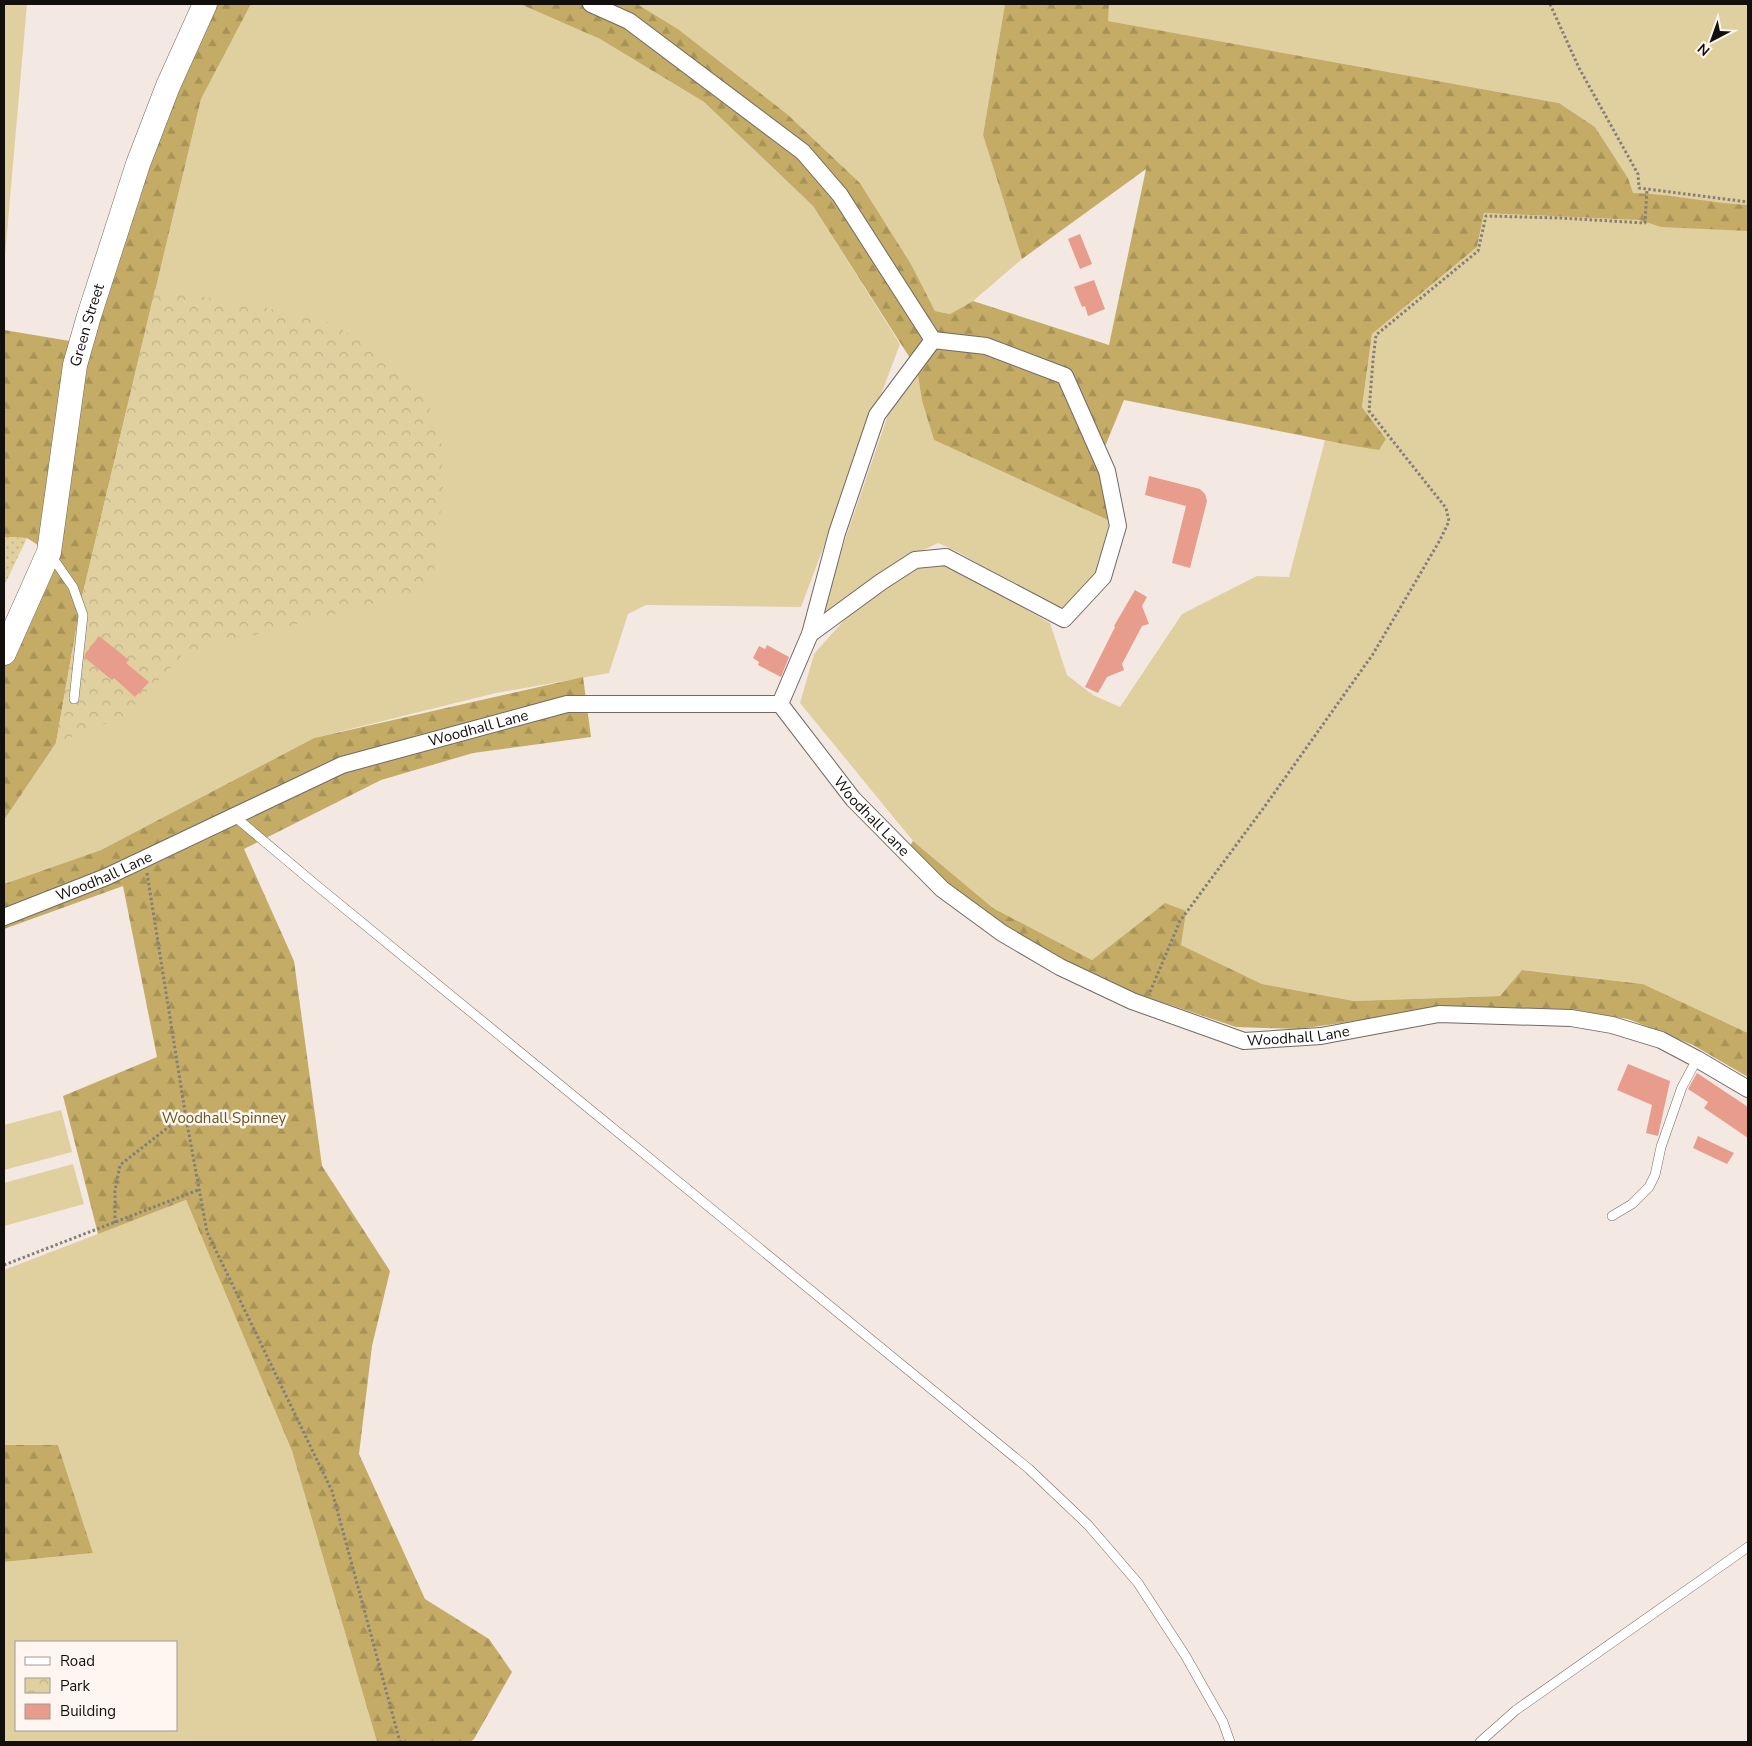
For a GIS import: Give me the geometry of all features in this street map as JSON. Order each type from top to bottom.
[{"type":"main road","name":"Green Street","points":[[6,645],[48,552],[75,365],[89,316],[138,164],[168,86],[205,4]]},
{"type":"street","points":[[591,4],[629,21],[803,152],[840,195],[933,340]]},
{"type":"street","points":[[780,704],[810,634],[837,533],[877,415],[933,340]]},
{"type":"street","points":[[810,634],[881,582],[915,560],[946,557],[1064,619],[1104,577],[1118,526],[1107,471],[1065,376],[986,346],[933,340]]},
{"type":"street","name":"Woodhall Lane","points":[[4,917],[106,877],[342,765],[567,704],[780,704],[853,799],[942,889],[1002,933],[1060,967],[1144,1006],[1244,1041],[1321,1036],[1439,1014],[1571,1018],[1612,1025],[1661,1040],[1748,1089]]},
{"type":"lane","points":[[48,552],[74,587],[83,615],[74,699]]},
{"type":"lane","points":[[234,816],[329,896],[1030,1469],[1088,1525],[1138,1583],[1185,1655],[1223,1722],[1230,1742]]},
{"type":"lane","points":[[1612,1216],[1632,1204],[1649,1187],[1655,1175],[1661,1147],[1682,1087],[1697,1059]]},
{"type":"lane","points":[[1480,1742],[1516,1710],[1748,1547]]},
{"type":"path","points":[[1550,4],[1579,68],[1638,174],[1639,188],[1748,202]]},
{"type":"path","points":[[1144,1006],[1180,921],[1265,806],[1373,654],[1440,540],[1449,521],[1446,508],[1369,411],[1376,335],[1478,251],[1486,216],[1645,223],[1647,189]]},
{"type":"path","points":[[145,858],[186,1118],[207,1232],[332,1492],[400,1742]]},
{"type":"path","points":[[115,1223],[115,1191],[120,1164],[174,1122],[186,1118]]},
{"type":"path","points":[[4,1265],[198,1190]]},
{"type":"green space","points":[[4,4],[27,4],[4,267]]},
{"type":"green space","points":[[215,4],[251,4],[201,99],[81,601],[56,743],[4,820],[4,667],[16,642],[81,370],[130,210]]},
{"type":"green space","points":[[251,4],[520,4],[600,39],[704,102],[813,206],[900,344],[801,607],[646,605],[628,614],[609,673],[496,693],[314,738],[101,850],[4,884],[4,820],[56,743],[81,601],[201,99]]},
{"type":"green space","points":[[520,4],[637,4],[678,29],[787,114],[860,183],[911,264],[935,311],[950,314],[973,301],[1109,345],[1146,169],[1022,259],[983,135],[1005,4],[1109,4],[1108,21],[1559,103],[1595,127],[1628,178],[1633,193],[1748,205],[1748,231],[1661,227],[1640,220],[1484,213],[1477,247],[1372,334],[1362,407],[1386,439],[1379,450],[1124,400],[1097,466],[1110,521],[934,440],[922,401],[917,369],[813,206],[704,102],[600,39]]},
{"type":"green space","points":[[637,4],[1005,4],[983,135],[1022,259],[973,301],[950,314],[935,311],[911,264],[860,183],[787,114],[678,29]]},
{"type":"green space","points":[[1109,4],[1748,4],[1748,1033],[1643,984],[1523,970],[1500,996],[1354,1001],[1262,984],[1181,945],[1165,903],[1092,960],[993,908],[913,841],[800,703],[814,654],[854,609],[915,566],[948,565],[1050,623],[1067,675],[1093,695],[1120,707],[1182,614],[1257,576],[1289,577],[1325,440],[1379,449],[1386,439],[1362,407],[1372,334],[1477,247],[1484,213],[1640,219],[1628,178],[1595,127],[1559,103],[1107,21]]},
{"type":"green space","points":[[155,289],[252,305],[328,322],[365,343],[402,368],[421,393],[441,430],[443,489],[433,584],[425,591],[184,653],[123,717],[56,743],[81,601]]},
{"type":"green space","points":[[4,330],[82,343],[49,552],[27,538],[4,537]]},
{"type":"green space","points":[[917,369],[922,401],[934,440],[1110,521],[1097,574],[1061,613],[960,553],[938,543],[898,562],[816,624],[889,412]]},
{"type":"green space","points":[[4,537],[27,538],[4,586]]},
{"type":"green space","name":"Woodhall Spinney","points":[[583,677],[591,737],[473,753],[381,780],[244,849],[294,961],[322,1166],[390,1271],[372,1346],[359,1454],[425,1599],[489,1639],[512,1672],[474,1739],[470,1742],[377,1742],[292,1451],[186,1200],[98,1234],[63,1096],[157,1057],[123,886],[4,929],[4,884],[101,850],[314,738]]},
{"type":"green space","points":[[913,841],[993,908],[1092,960],[1165,903],[1186,911],[1181,945],[1262,984],[1354,1001],[1500,996],[1522,970],[1643,984],[1748,1033],[1748,1077],[1693,1045],[1628,1019],[1564,1009],[1485,1007],[1406,1012],[1298,1029],[1236,1027],[1140,995],[1096,978],[1008,931],[954,892],[909,847]]},
{"type":"green space","points":[[61,1110],[72,1152],[4,1170],[4,1125]]},
{"type":"green space","points":[[73,1164],[84,1204],[4,1226],[4,1183]]},
{"type":"green space","points":[[186,1200],[292,1451],[377,1742],[4,1742],[4,1562],[93,1553],[58,1445],[4,1445],[4,1270]]},
{"type":"green space","points":[[4,1445],[58,1445],[93,1553],[4,1562]]},
{"type":"building","points":[[1080,234],[1092,264],[1080,269],[1068,239]]},
{"type":"building","points":[[1094,280],[1105,309],[1088,316],[1085,306],[1082,307],[1074,287]]},
{"type":"building","points":[[1149,476],[1200,489],[1205,494],[1207,501],[1190,568],[1172,563],[1186,506],[1145,495]]},
{"type":"building","points":[[1135,590],[1147,597],[1142,606],[1149,624],[1142,626],[1122,664],[1124,670],[1107,677],[1098,693],[1085,687],[1114,626]]},
{"type":"building","points":[[99,636],[129,660],[126,663],[149,682],[135,697],[114,678],[112,680],[85,658],[85,654]]},
{"type":"building","points":[[767,645],[789,657],[781,677],[758,665],[759,662],[753,658],[759,646],[765,649]]},
{"type":"building","points":[[1628,1064],[1670,1081],[1658,1136],[1646,1133],[1652,1105],[1617,1090]]},
{"type":"building","points":[[1697,1073],[1748,1107],[1748,1138],[1704,1108],[1708,1102],[1688,1089]]},
{"type":"building","points":[[1698,1136],[1734,1153],[1727,1164],[1693,1148]]}]
